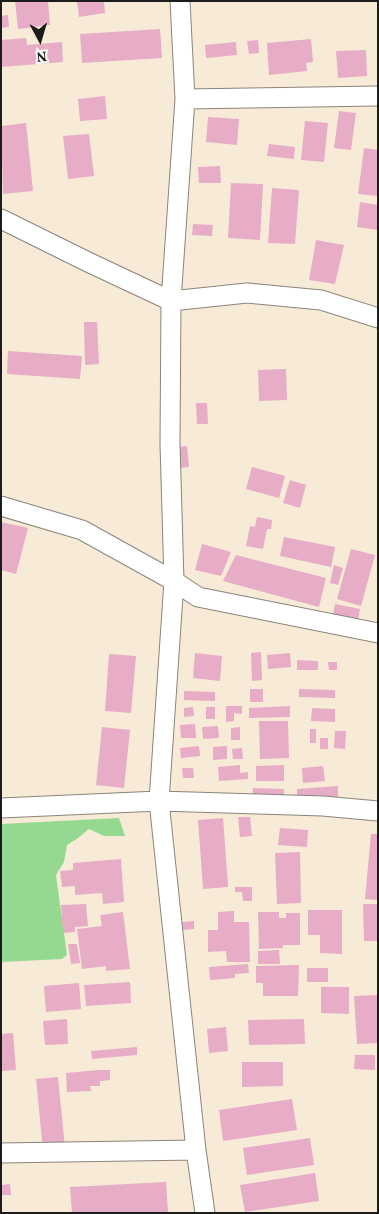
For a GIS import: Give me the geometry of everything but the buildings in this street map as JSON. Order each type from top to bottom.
[{"type":"street","points":[[180,1],[185,99],[171,301],[170,444],[174,581],[159,801],[196,1150],[205,1213]]},
{"type":"street","points":[[185,99],[378,96]]},
{"type":"street","points":[[1,219],[171,301],[247,293],[321,300],[378,318]]},
{"type":"street","points":[[1,506],[82,530],[174,581],[198,597],[378,633]]},
{"type":"street","points":[[1,808],[159,801],[323,806],[378,811]]},
{"type":"street","points":[[1,1153],[196,1150]]},
{"type":"green space","points":[[119,818],[125,836],[104,836],[89,829],[67,845],[64,862],[56,875],[67,955],[62,959],[1,962],[1,824]]}]
